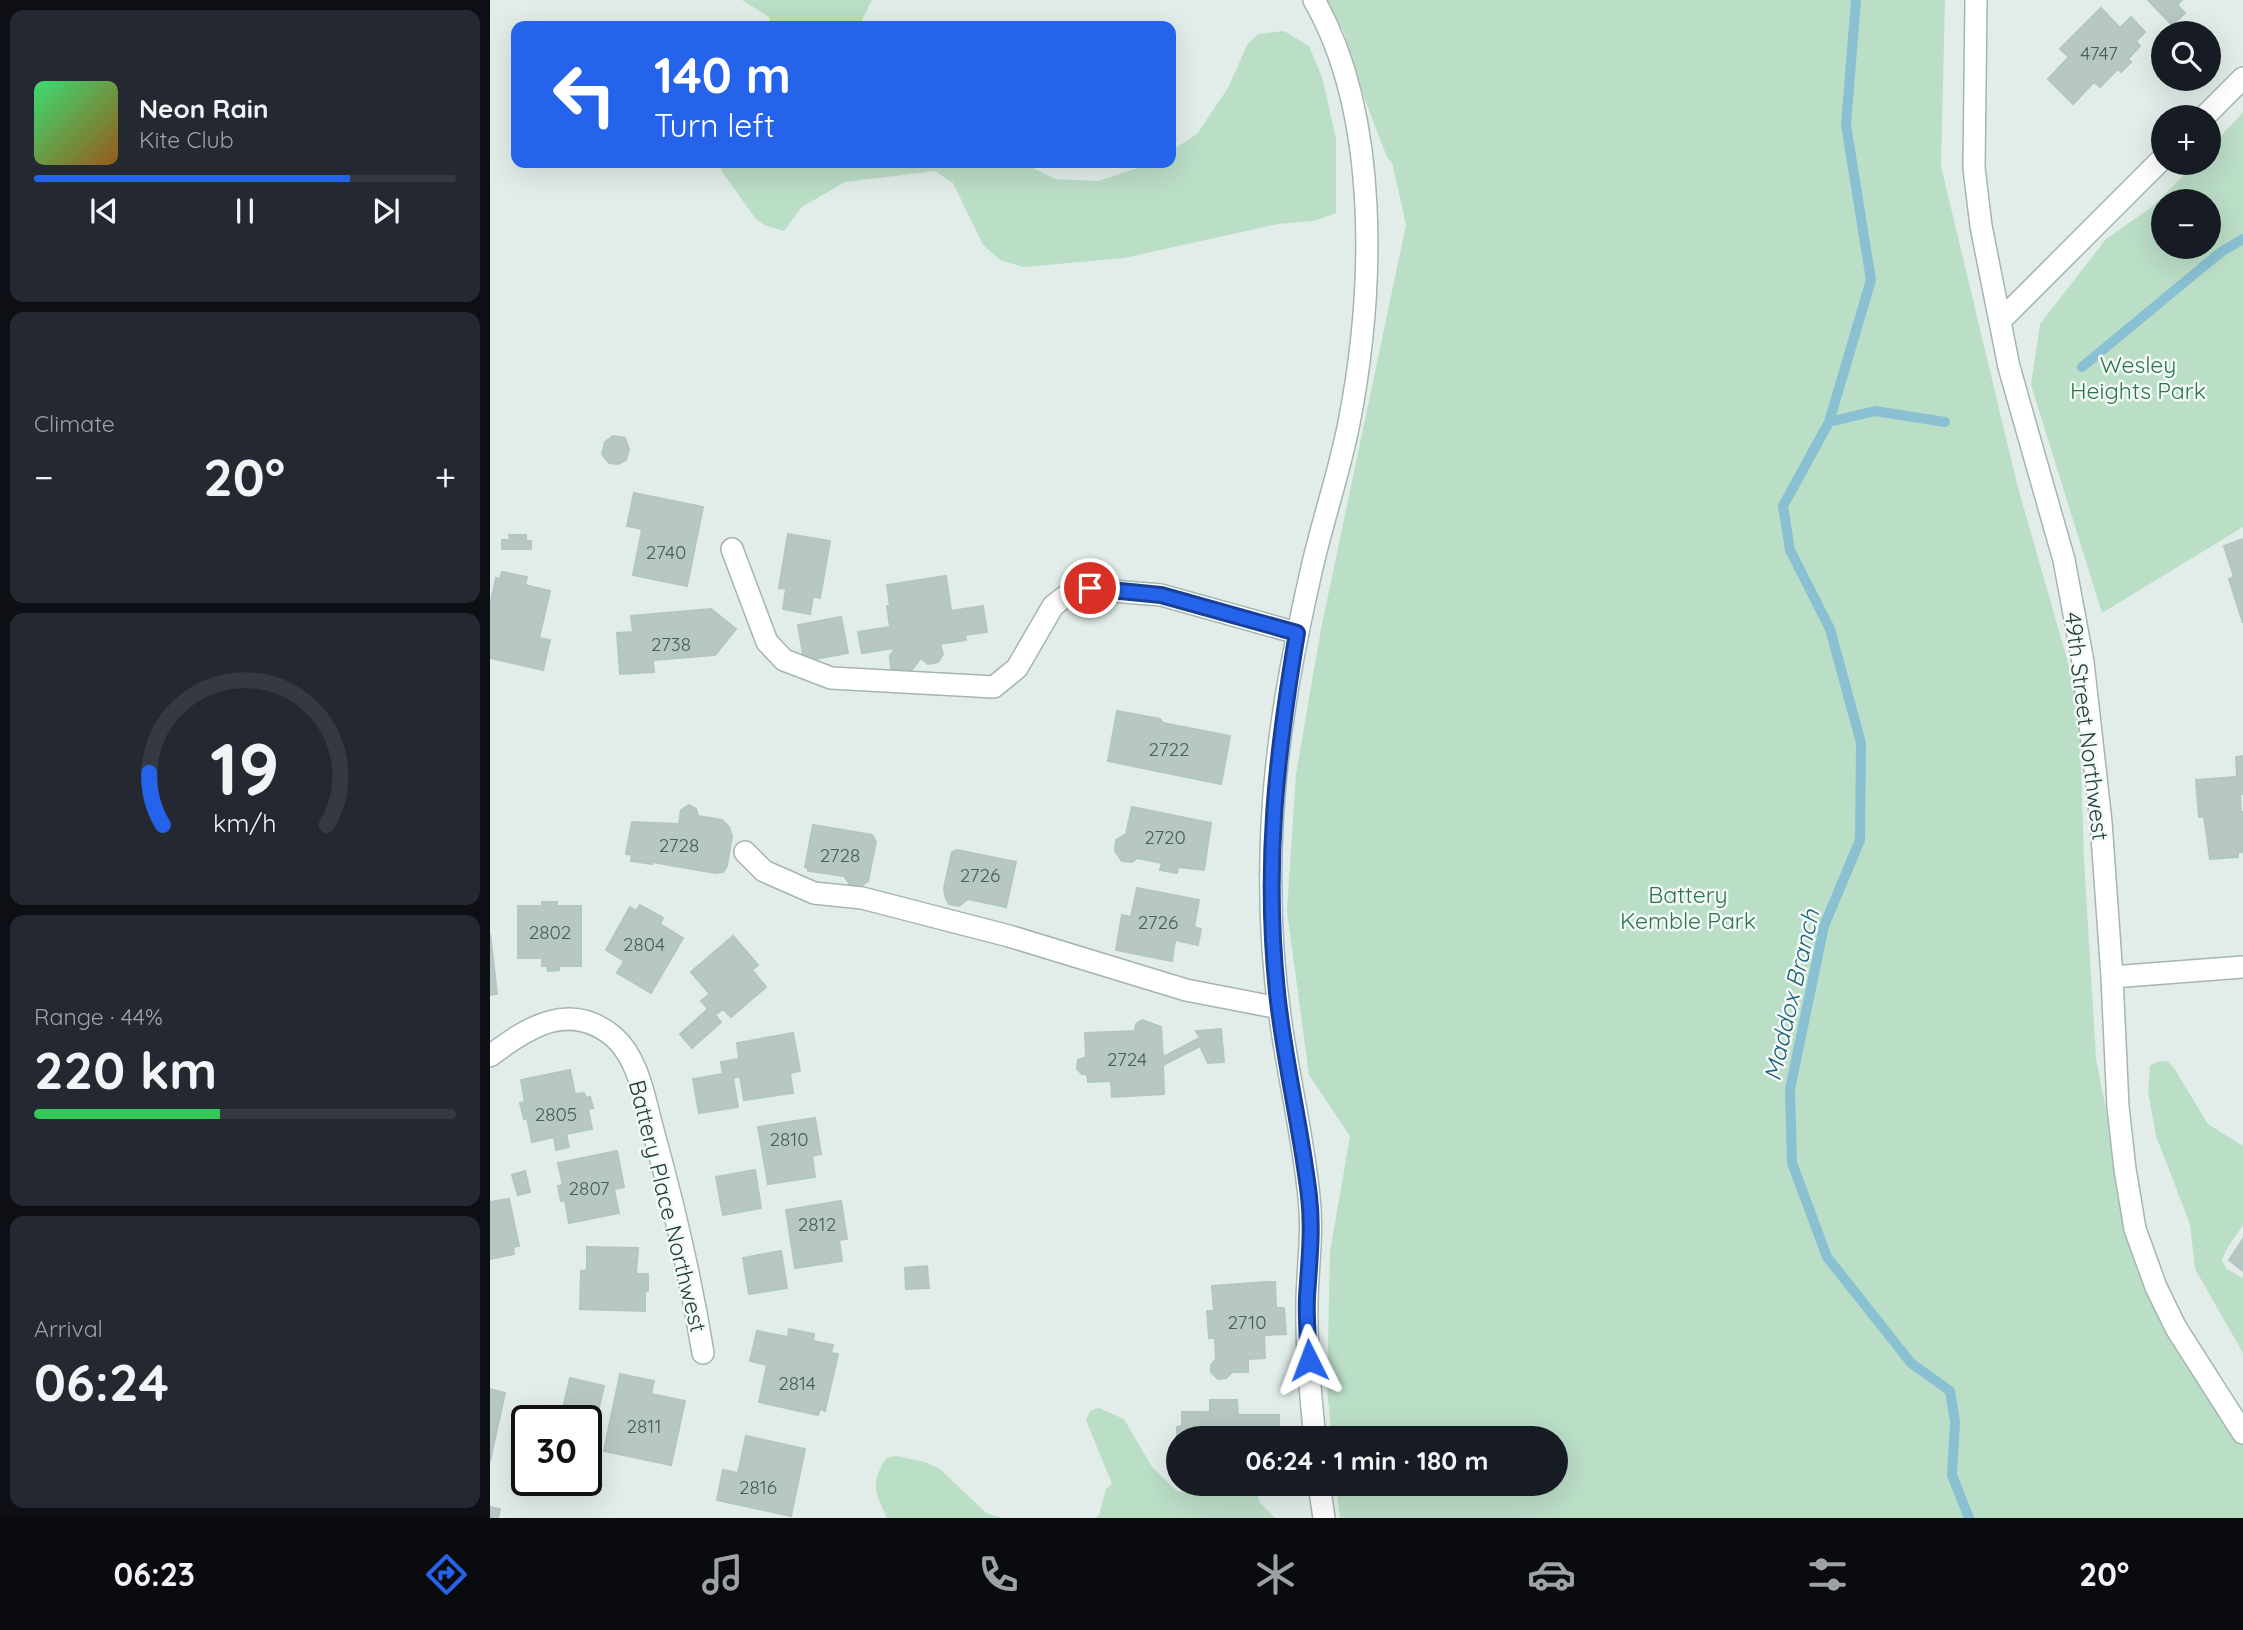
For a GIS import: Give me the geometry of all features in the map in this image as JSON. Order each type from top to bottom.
[{"type":"street","points":[[1314,0],[1343,67],[1358,125],[1364,184],[1366,253],[1363,322],[1349,424],[1297,633],[1279,744],[1272,827],[1271,911],[1279,1008],[1309,1197],[1311,1250],[1307,1318],[1314,1426]]},
{"type":"street","name":"49th Street Northwest","points":[[1976,0],[1974,168],[1987,264],[2009,367],[2064,560],[2083,663],[2101,822],[2118,1107],[2135,1229],[2156,1287],[2176,1328],[2243,1433]]},
{"type":"street","points":[[2216,105],[2243,78]]},
{"type":"street","points":[[2000,321],[2151,170]]},
{"type":"street","points":[[732,549],[767,642],[784,660],[831,678],[994,687],[1017,668],[1053,606],[1076,588],[1161,595],[1297,633]]},
{"type":"street","points":[[745,852],[764,872],[814,893],[862,898],[1009,936],[1186,990],[1279,1008]]},
{"type":"street","points":[[2112,977],[2243,967]]},
{"type":"street","name":"Battery Place Northwest","points":[[490,1056],[531,1027],[564,1019],[576,1019],[598,1027],[624,1048],[635,1068],[667,1181],[703,1353]]},
{"type":"street","points":[[1321,1496],[1324,1518]]},
{"type":"green space","points":[[742,0],[872,0],[862,21],[771,21],[769,17]]},
{"type":"green space","name":"Battery Kemble Park","points":[[1326,0],[1945,0],[1941,166],[2017,484],[2079,701],[2084,859],[2096,1058],[2137,1272],[2243,1421],[2243,1518],[1340,1518],[1337,1496],[1568,1496],[1568,1426],[1331,1426],[1327,1389],[1330,1252],[1350,1136],[1309,1075],[1287,911],[1296,774],[1321,629],[1406,225],[1392,162],[1387,157],[1365,100],[1344,32]]},
{"type":"green space","points":[[1284,31],[1309,46],[1322,77],[1336,138],[1336,213],[1314,221],[1278,224],[1124,258],[1024,267],[1000,260],[983,245],[953,183],[935,171],[845,182],[802,207],[784,231],[764,225],[755,218],[721,170],[1033,168],[1055,179],[1098,181],[1138,168],[1176,168],[1176,148],[1197,134],[1228,88],[1247,45],[1258,34]]},
{"type":"green space","name":"Wesley Heights Park","points":[[2243,112],[2243,527],[2102,613],[2031,385],[2040,324],[2106,239],[2151,207],[2151,259],[2221,259],[2221,189],[2170,189],[2184,175],[2221,175],[2221,136]]},
{"type":"green space","points":[[2167,1061],[2208,1124],[2243,1146],[2243,1225],[2222,1261],[2227,1269],[2243,1278],[2243,1353],[2195,1269],[2190,1224],[2156,1136],[2148,1091],[2150,1066]]},
{"type":"green space","points":[[1099,1408],[1124,1419],[1152,1467],[1166,1480],[1166,1496],[1258,1496],[1259,1502],[1275,1518],[1095,1518],[1099,1515],[1106,1489],[1112,1484],[1086,1420],[1090,1411]]},
{"type":"green space","points":[[896,1456],[925,1462],[940,1469],[986,1513],[1002,1518],[887,1518],[877,1494],[876,1482],[886,1458]]},
{"type":"building","points":[[2148,0],[2182,0],[2177,5],[2185,13],[2176,21],[2168,21]]},
{"type":"building","points":[[2101,8],[2120,28],[2131,17],[2145,32],[2136,41],[2140,46],[2128,59],[2131,62],[2121,72],[2118,69],[2100,87],[2094,82],[2073,104],[2048,79],[2069,57],[2060,49]]},
{"type":"building","points":[[613,436],[625,438],[629,449],[626,460],[618,464],[609,463],[602,454],[605,442]]},
{"type":"building","points":[[634,493],[703,507],[687,586],[633,575],[642,529],[627,526]]},
{"type":"building","points":[[788,534],[830,541],[820,598],[813,596],[810,614],[783,609],[786,589],[779,588]]},
{"type":"building","points":[[509,535],[526,535],[526,541],[531,541],[531,549],[502,549],[502,540],[510,540]]},
{"type":"building","points":[[2243,539],[2243,623],[2229,579],[2234,577],[2224,546]]},
{"type":"building","points":[[502,572],[527,577],[525,585],[550,591],[539,638],[550,640],[543,670],[490,658],[490,605],[496,578],[500,579]]},
{"type":"building","points":[[946,576],[951,611],[983,606],[987,632],[965,635],[966,640],[940,644],[943,654],[938,662],[928,664],[921,658],[910,672],[899,674],[891,668],[890,656],[895,648],[862,653],[858,632],[890,627],[887,585]]},
{"type":"building","points":[[711,609],[736,629],[715,655],[653,660],[654,672],[620,674],[617,633],[633,632],[631,616]]},
{"type":"building","points":[[841,617],[848,653],[804,661],[798,625]]},
{"type":"building","points":[[1117,711],[1230,736],[1221,784],[1108,761]]},
{"type":"building","points":[[2243,756],[2243,794],[2240,794],[2243,852],[2238,852],[2238,857],[2210,859],[2204,816],[2199,817],[2196,780],[2237,777],[2236,757]]},
{"type":"building","points":[[689,805],[696,809],[698,816],[722,820],[729,827],[732,836],[727,866],[723,872],[631,861],[632,855],[626,854],[632,822],[679,824],[681,810]]},
{"type":"building","points":[[1132,807],[1211,823],[1204,870],[1178,867],[1177,873],[1160,870],[1162,863],[1137,858],[1132,862],[1122,861],[1115,851],[1116,840],[1126,834]]},
{"type":"building","points":[[813,825],[872,835],[876,842],[868,881],[859,888],[851,886],[844,876],[808,871],[805,867]]},
{"type":"building","points":[[957,850],[1016,862],[1006,907],[968,899],[959,906],[949,904],[944,888],[952,852]]},
{"type":"building","points":[[1137,888],[1199,900],[1194,927],[1201,929],[1198,945],[1175,940],[1172,961],[1116,950],[1122,915],[1131,917]]},
{"type":"building","points":[[542,902],[557,902],[557,906],[581,906],[581,966],[559,966],[559,970],[548,971],[547,966],[542,966],[542,958],[518,958],[518,906],[542,906]]},
{"type":"building","points":[[640,905],[663,918],[660,924],[683,938],[651,993],[617,973],[624,961],[606,950],[630,907],[636,911]]},
{"type":"building","points":[[490,933],[497,994],[490,995]]},
{"type":"building","points":[[733,936],[758,965],[752,970],[766,987],[731,1017],[723,1009],[715,1015],[721,1022],[692,1048],[680,1034],[708,1009],[701,1001],[710,994],[691,972]]},
{"type":"building","points":[[1142,1020],[1161,1027],[1163,1057],[1200,1038],[1196,1031],[1221,1029],[1224,1062],[1208,1063],[1200,1046],[1163,1065],[1164,1094],[1112,1097],[1111,1081],[1088,1082],[1087,1074],[1082,1074],[1077,1069],[1078,1060],[1086,1057],[1085,1033],[1135,1031],[1136,1024]]},
{"type":"building","points":[[793,1033],[800,1071],[790,1073],[793,1093],[744,1100],[740,1076],[733,1078],[738,1107],[699,1113],[693,1079],[723,1074],[721,1062],[739,1059],[737,1043]]},
{"type":"building","points":[[570,1070],[575,1094],[584,1093],[586,1098],[590,1097],[593,1108],[588,1109],[592,1129],[566,1134],[569,1147],[556,1150],[554,1137],[532,1142],[527,1118],[524,1119],[520,1103],[525,1102],[521,1080]]},
{"type":"building","points":[[815,1118],[821,1154],[812,1156],[815,1177],[768,1184],[758,1127]]},
{"type":"building","points":[[617,1151],[624,1187],[614,1189],[619,1213],[569,1223],[565,1200],[561,1201],[558,1186],[563,1185],[558,1163]]},
{"type":"building","points":[[755,1170],[761,1208],[723,1215],[716,1177]]},
{"type":"building","points":[[525,1171],[530,1192],[518,1195],[512,1175]]},
{"type":"building","points":[[509,1199],[519,1246],[513,1247],[514,1254],[490,1259],[490,1202]]},
{"type":"building","points":[[841,1201],[847,1239],[839,1240],[842,1261],[795,1268],[786,1210]]},
{"type":"building","points":[[2243,1239],[2243,1271],[2229,1260]]},
{"type":"building","points":[[587,1247],[638,1248],[636,1274],[648,1274],[645,1311],[580,1309],[581,1271],[587,1270]]},
{"type":"building","points":[[781,1251],[787,1288],[749,1294],[743,1258]]},
{"type":"building","points":[[927,1266],[929,1288],[906,1289],[905,1268]]},
{"type":"building","points":[[1275,1282],[1276,1308],[1284,1308],[1286,1334],[1264,1335],[1265,1358],[1248,1359],[1248,1372],[1232,1372],[1226,1378],[1218,1379],[1211,1372],[1211,1365],[1216,1359],[1215,1338],[1209,1338],[1207,1311],[1214,1311],[1212,1286]]},
{"type":"building","points":[[789,1329],[814,1334],[813,1341],[833,1345],[831,1353],[838,1354],[825,1411],[820,1409],[818,1415],[759,1402],[767,1365],[750,1361],[757,1331],[788,1337]]},
{"type":"building","points":[[620,1374],[654,1381],[651,1394],[685,1401],[671,1465],[604,1451]]},
{"type":"building","points":[[570,1378],[604,1386],[600,1405],[564,1405]]},
{"type":"building","points":[[490,1389],[505,1393],[490,1461]]},
{"type":"building","points":[[1210,1400],[1237,1400],[1238,1415],[1279,1415],[1279,1426],[1182,1426],[1182,1412],[1210,1412]]},
{"type":"building","points":[[746,1436],[805,1449],[791,1516],[717,1500],[723,1470],[738,1473]]},
{"type":"building","points":[[490,1507],[500,1509],[498,1518],[490,1518]]},
{"type":"waterway","name":"Maddox Branch","points":[[1856,0],[1846,125],[1871,280],[1829,422],[1783,506],[1790,550],[1830,629],[1861,743],[1860,840],[1824,926],[1790,1089],[1792,1163],[1827,1257],[1911,1363],[1950,1391],[1955,1422],[1952,1475],[1969,1518]]},
{"type":"waterway","points":[[2082,367],[2221,252],[2243,239]]},
{"type":"waterway","points":[[1829,422],[1875,411],[1945,422]]},
{"type":"route","points":[[1090,588],[1161,595],[1297,633],[1276,772],[1271,883],[1279,1008],[1309,1197],[1309,1360]]}]
